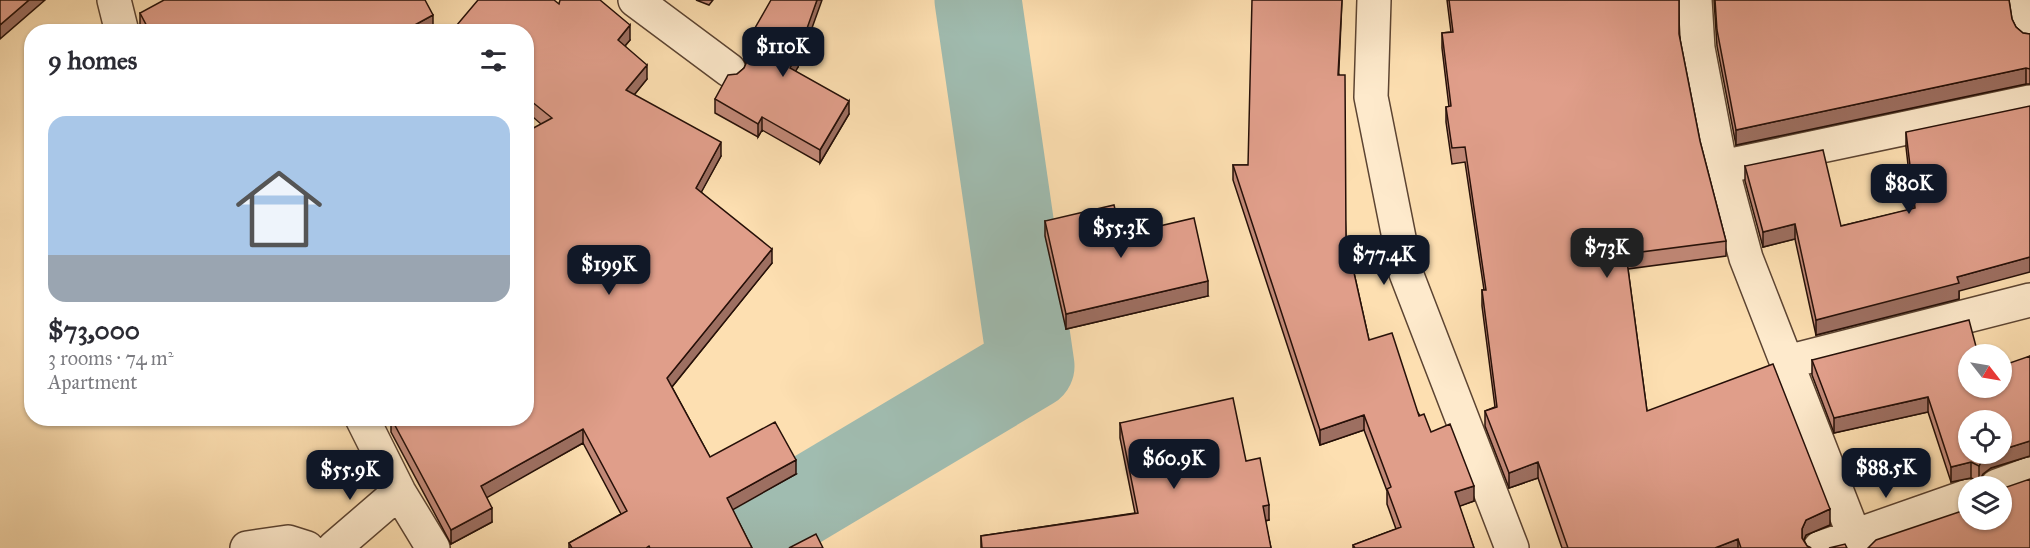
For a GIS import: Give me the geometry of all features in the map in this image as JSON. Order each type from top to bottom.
[{"type":"street","points":[[114,0],[120,24]]},
{"type":"street","points":[[635,0],[729,70]]},
{"type":"street","points":[[1374,0],[1371,97],[1406,273],[1512,548]]},
{"type":"street","points":[[1695,0],[1698,48],[1722,166],[1746,258],[1857,542]]},
{"type":"street","points":[[2024,0],[2030,31]]},
{"type":"street","points":[[1722,166],[2030,102]]},
{"type":"street","points":[[1786,362],[2030,300]]},
{"type":"street","points":[[366,426],[399,492],[433,548]]},
{"type":"street","points":[[2012,481],[2030,474]]},
{"type":"street","points":[[334,548],[399,492]]},
{"type":"street","points":[[1820,548],[1857,542],[1958,500]]},
{"type":"street","points":[[247,548],[288,542],[307,548]]},
{"type":"building","points":[[0,0],[29,0],[0,25]]},
{"type":"building","points":[[164,0],[425,0],[433,15],[417,24],[146,24],[140,13]]},
{"type":"building","points":[[478,0],[554,0],[559,4],[560,0],[600,0],[630,25],[618,40],[647,65],[626,90],[721,142],[696,188],[772,249],[667,378],[710,457],[775,422],[796,460],[727,498],[752,548],[650,548],[649,546],[646,548],[572,548],[569,543],[627,511],[583,429],[481,486],[492,508],[451,530],[395,426],[534,426],[534,128],[552,118],[534,103],[534,24],[458,24]]},
{"type":"building","points":[[771,0],[817,0],[798,54],[790,68],[849,101],[820,150],[762,117],[758,124],[715,99],[728,75],[737,74],[744,68],[748,59],[744,47]]},
{"type":"building","points":[[1252,0],[1342,0],[1338,75],[1345,75],[1346,237],[1369,340],[1392,333],[1419,416],[1424,414],[1431,432],[1450,424],[1474,486],[1455,492],[1474,548],[1355,548],[1353,545],[1401,527],[1387,489],[1391,487],[1364,415],[1320,430],[1233,165],[1248,165]]},
{"type":"building","points":[[1449,0],[1679,0],[1679,34],[1700,141],[1726,241],[1626,254],[1647,411],[1773,364],[1830,509],[1806,520],[1802,529],[1802,538],[1811,548],[1741,548],[1738,539],[1715,548],[1568,548],[1538,462],[1509,473],[1485,411],[1497,407],[1482,290],[1486,290],[1465,147],[1452,148],[1446,107],[1451,106],[1442,33],[1453,32]]},
{"type":"building","points":[[1715,0],[2009,0],[2012,19],[2016,27],[2023,33],[2030,34],[2030,69],[1736,130],[1717,30]]},
{"type":"building","points":[[2030,106],[2030,257],[1957,277],[1959,283],[1816,320],[1795,224],[1763,232],[1745,166],[1823,150],[1841,226],[1915,208],[1906,132]]},
{"type":"building","points":[[1114,205],[1121,235],[1194,218],[1208,281],[1066,314],[1045,221]]},
{"type":"building","points":[[1969,320],[1975,344],[1958,344],[1958,398],[2012,398],[2012,362],[2030,356],[2030,441],[2012,447],[2012,410],[1958,410],[1958,464],[1963,464],[1951,467],[1928,397],[1834,418],[1812,360]]},
{"type":"building","points":[[1233,398],[1246,461],[1260,458],[1269,505],[1263,506],[1271,548],[982,548],[981,536],[1138,513],[1120,423]]},
{"type":"building","points":[[2030,479],[2030,548],[1868,548],[1876,540],[1958,512],[1958,530],[2012,530],[2012,485]]},
{"type":"building","points":[[816,534],[823,548],[789,548]]},
{"type":"building","points":[[1845,544],[1847,548],[1829,548]]},
{"type":"waterway","points":[[726,548],[1031,366],[978,0]]}]
